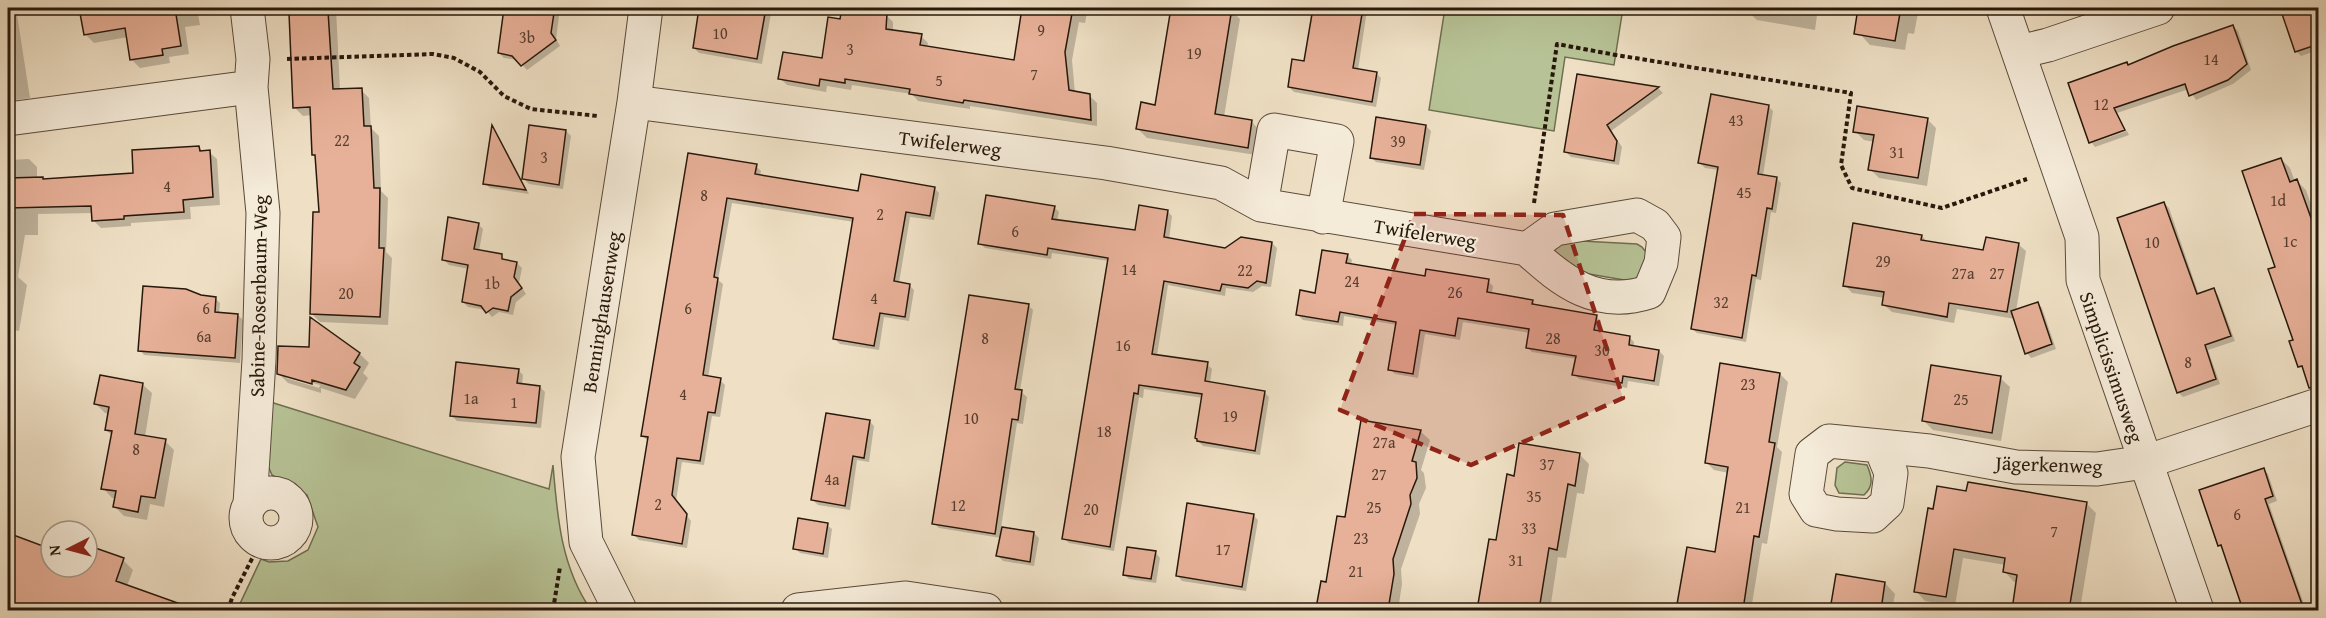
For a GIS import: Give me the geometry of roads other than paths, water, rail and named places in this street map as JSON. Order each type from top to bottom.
[{"type":"street","name":"Sabine-Rosenbaum-Weg","points":[[247,8],[263,213],[259,360],[250,504],[246,518],[253,536],[261,541],[275,543],[288,536],[295,523],[294,509],[285,498],[271,493],[257,497],[250,504]]},
{"type":"street","name":"Benninghausenweg","points":[[620,610],[586,542],[578,457],[634,102],[646,8]]},
{"type":"street","name":"Simplicissimusweg","points":[[2003,8],[2082,237],[2083,280],[2197,610]]},
{"type":"street","points":[[2019,52],[2048,45],[2158,8]]},
{"type":"street","points":[[8,118],[252,73]]},
{"type":"street","name":"Twifelerweg","points":[[634,102],[1106,163],[1221,183],[1261,205],[1527,249]]},
{"type":"street","points":[[1261,205],[1274,130],[1337,141],[1323,217]]},
{"type":"street","name":"Jägerkenweg","points":[[1880,446],[1929,451],[2016,467],[2097,469],[2145,462],[2319,405]]},
{"type":"street","points":[[798,610],[906,598],[986,610]]}]
